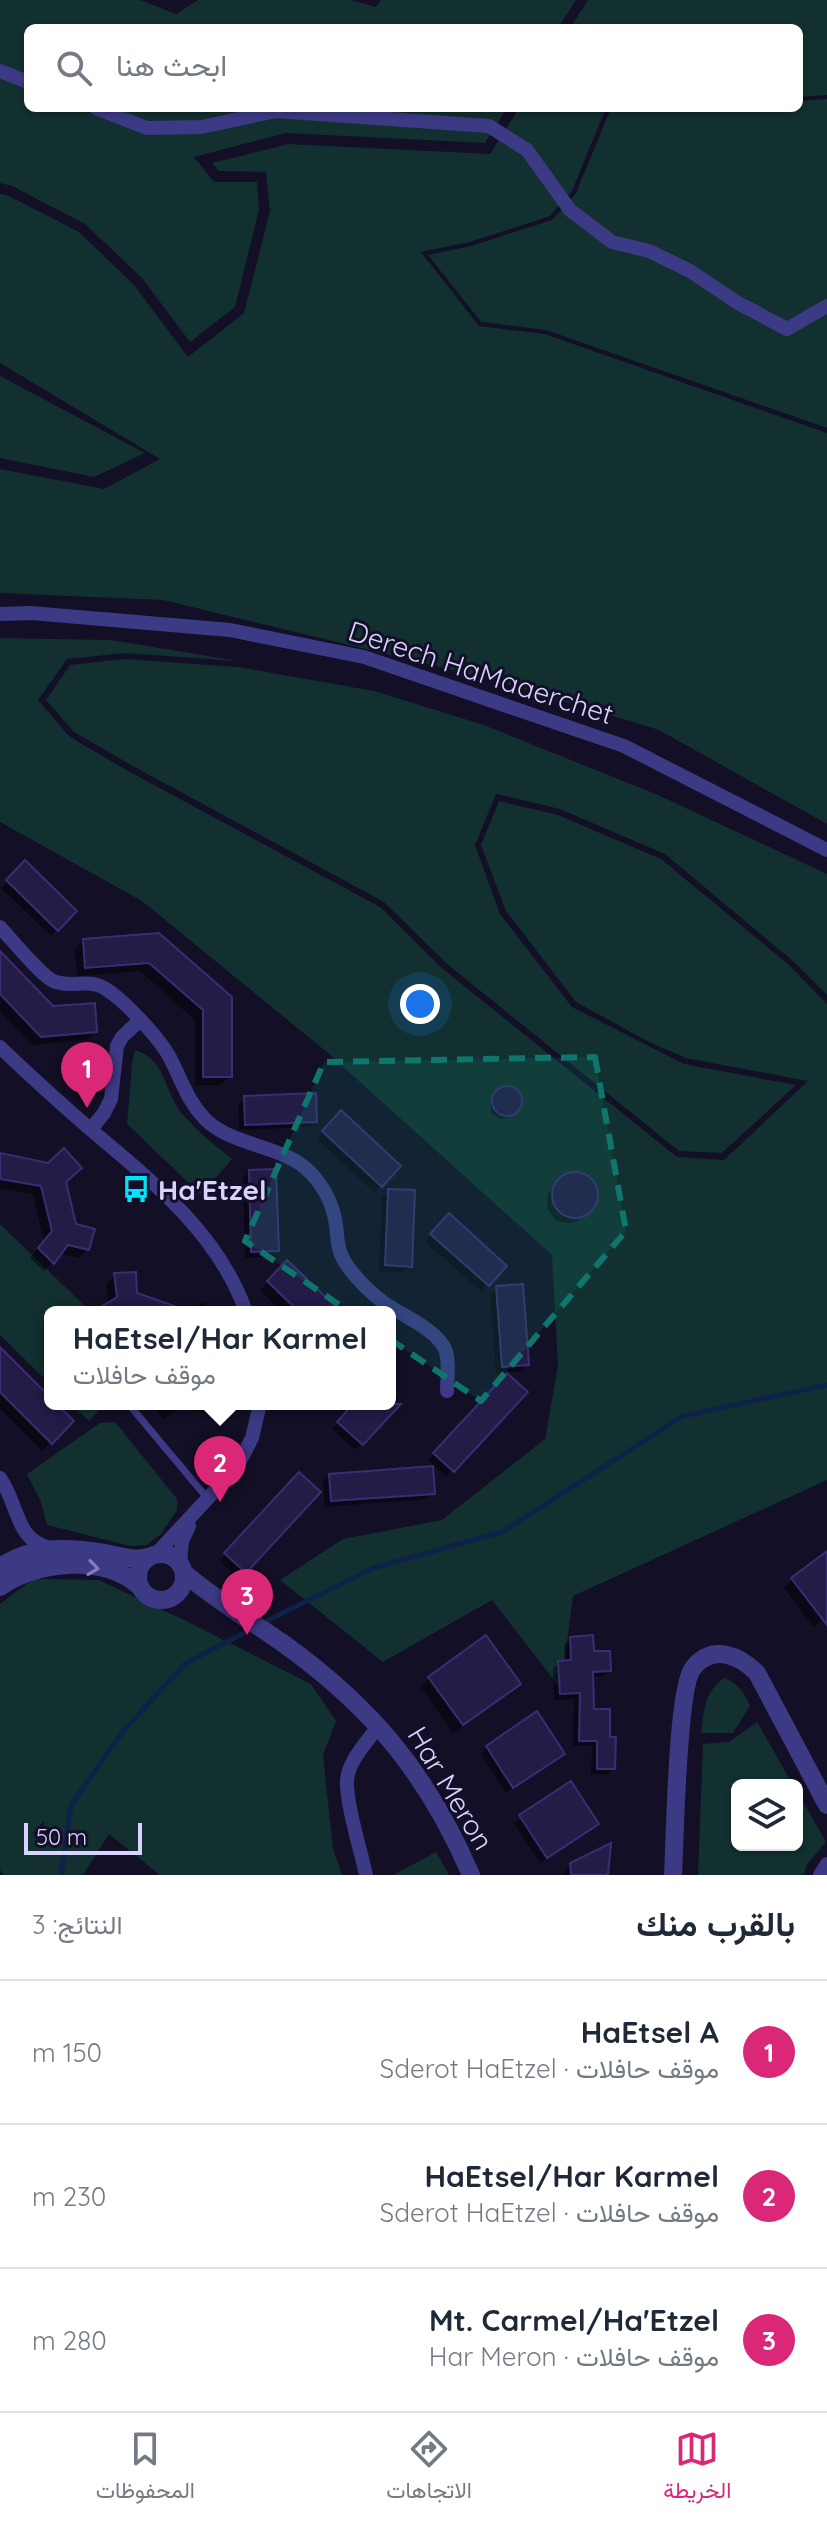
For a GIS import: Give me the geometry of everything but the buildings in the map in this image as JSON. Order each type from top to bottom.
[{"type":"street","points":[[0,71],[24,80]]},
{"type":"street","points":[[106,112],[147,128],[201,127],[271,112]]},
{"type":"street","points":[[290,112],[489,126],[527,150],[570,210],[612,242],[649,251],[690,271],[738,303],[787,329],[827,306]]},
{"type":"street","name":"Derech HaMaaerchet","points":[[0,614],[31,613],[230,630],[364,657],[624,746],[827,850]]},
{"type":"street","points":[[0,927],[52,981],[97,984],[114,994],[164,1047],[182,1087],[208,1122],[226,1133],[300,1163],[315,1176],[334,1212],[340,1255],[352,1271],[389,1306]]},
{"type":"street","points":[[91,1129],[111,1099],[117,1046],[139,1021]]},
{"type":"street","points":[[0,1047],[182,1211],[214,1247],[238,1288],[244,1306]]},
{"type":"street","points":[[396,1311],[433,1334],[443,1345],[448,1359],[447,1391]]},
{"type":"street","points":[[139,1586],[139,1569],[237,1467],[252,1438],[259,1410]]},
{"type":"street","points":[[0,1478],[8,1489],[22,1528],[32,1541],[52,1548],[132,1559],[168,1555],[182,1568]]},
{"type":"street","points":[[0,1587],[20,1574],[42,1567],[80,1566],[127,1577],[155,1600],[174,1597],[182,1588],[180,1551],[185,1531],[204,1504]]},
{"type":"street","points":[[5,1564],[19,1547],[22,1528]]},
{"type":"street","points":[[5,1564],[23,1554],[52,1548]]},
{"type":"street","name":"Har Meron","points":[[182,1568],[233,1611],[330,1679],[379,1725],[406,1758],[436,1804],[471,1875]]},
{"type":"street","name":"Har Meron","points":[[174,1597],[199,1599],[233,1611]]},
{"type":"street","points":[[673,1875],[683,1699],[693,1668],[718,1654],[731,1655],[744,1661],[757,1673],[827,1805]]},
{"type":"street","points":[[366,1875],[347,1779],[353,1762],[379,1725]]},
{"type":"street","points":[[820,1875],[827,1864]]},
{"type":"lane","points":[[133,1410],[204,1504]]},
{"type":"highlighted area","points":[[595,1057],[626,1231],[481,1401],[245,1241],[324,1062]]},
{"type":"green space","points":[[0,0],[140,0],[176,14],[198,0],[351,0],[376,7],[381,0],[576,0],[561,24],[24,24],[24,112],[504,112],[485,143],[286,133],[194,157],[214,182],[257,182],[259,210],[235,307],[190,342],[142,278],[85,224],[12,186],[0,183]]},
{"type":"green space","points":[[588,0],[827,0],[827,95],[803,97],[803,24],[573,24]]},
{"type":"green space","points":[[827,99],[827,428],[546,330],[481,322],[428,255],[471,246],[552,220],[576,193],[609,112],[803,112],[803,101]]},
{"type":"green space","points":[[516,112],[604,112],[572,191],[550,216],[470,242],[421,252],[479,326],[545,334],[827,433],[827,824],[659,730],[494,680],[163,600],[0,593],[0,469],[104,489],[160,459],[0,363],[0,194],[79,232],[134,285],[188,357],[244,313],[270,211],[266,172],[219,171],[212,163],[288,144],[490,154]]},
{"type":"green space","points":[[0,376],[145,453],[94,477],[0,458]]},
{"type":"green space","points":[[0,638],[110,640],[239,661],[124,653],[67,659],[38,700],[70,737],[380,907],[443,969],[677,1157],[724,1160],[808,1081],[686,1058],[649,1042],[576,1002],[506,911],[481,845],[499,801],[558,815],[661,859],[789,965],[827,1004],[827,1480],[573,1596],[561,1689],[492,1600],[383,1662],[280,1580],[343,1539],[442,1520],[545,1439],[558,1366],[552,1255],[328,1053],[142,901],[0,822]]},
{"type":"green space","points":[[124,659],[238,667],[374,691],[484,725],[658,795],[827,874],[827,995],[793,961],[665,854],[560,809],[496,794],[475,845],[500,914],[572,1007],[684,1064],[796,1085],[722,1153],[679,1151],[447,964],[384,902],[74,732],[46,700],[70,665]]},
{"type":"green space","points":[[135,1050],[146,1055],[160,1070],[172,1098],[185,1117],[232,1159],[201,1195],[127,1124]]},
{"type":"green space","points":[[0,1224],[85,1306],[44,1306],[44,1378],[0,1335]]},
{"type":"green space","points":[[77,1410],[99,1410],[89,1421]]},
{"type":"green space","points":[[115,1422],[177,1499],[177,1510],[161,1534],[147,1545],[130,1546],[47,1525],[41,1502],[27,1474],[100,1423]]},
{"type":"green space","points":[[33,1579],[99,1580],[311,1684],[336,1721],[323,1755],[333,1849],[342,1875],[160,1875],[109,1834],[83,1875],[4,1875],[0,1870],[0,1604]]},
{"type":"green space","points":[[724,1678],[740,1689],[750,1706],[733,1733],[701,1733],[709,1696]]},
{"type":"green space","points":[[757,1722],[790,1779],[731,1779],[731,1851],[803,1851],[803,1802],[826,1842],[808,1863],[803,1875],[698,1875],[703,1744],[729,1742]]},
{"type":"green space","points":[[436,1852],[449,1875],[395,1875],[395,1874]]},
{"type":"waterway","points":[[263,1623],[373,1568],[502,1532],[683,1416],[827,1385]]},
{"type":"waterway","points":[[61,1875],[71,1805],[123,1731],[186,1663],[254,1628]]},
{"type":"place","name":"HaEtsel A","points":[[87,1108]]},
{"type":"place","name":"Ha'Etzel","points":[[136,1189]]},
{"type":"place","name":"HaEtsel/Har Karmel","points":[[220,1502]]},
{"type":"place","name":"Mt. Carmel/Ha'Etzel","points":[[247,1635]]}]
